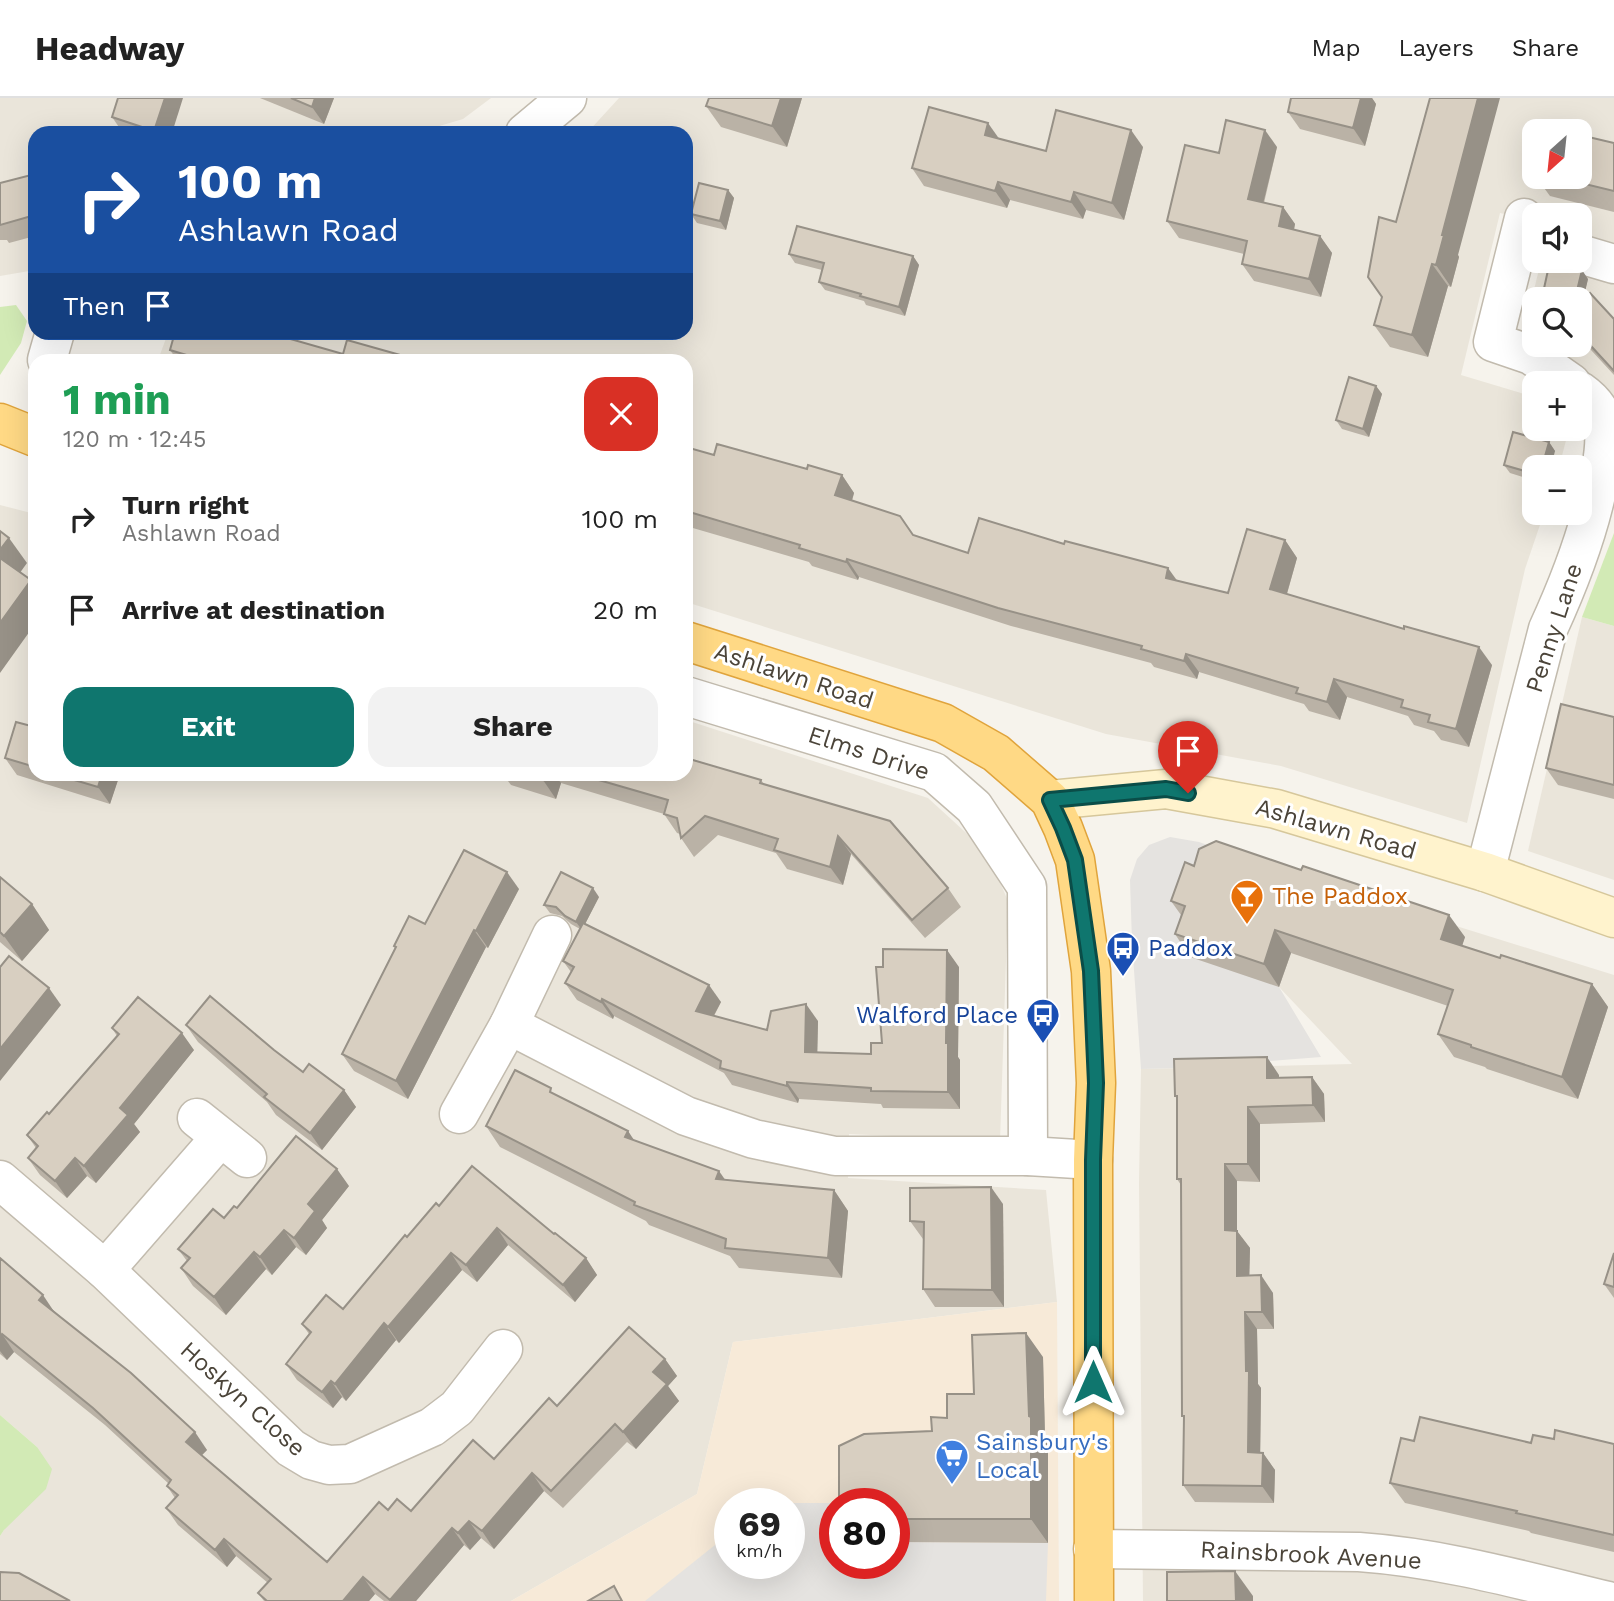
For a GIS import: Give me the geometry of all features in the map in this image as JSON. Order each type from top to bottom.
[{"type":"highway","name":"Ashlawn Road","points":[[693,644],[943,723],[996,753],[1050,800]]},
{"type":"highway","points":[[1050,800],[1075,860],[1091,971],[1096,1083],[1093,1160],[1094,1601]]},
{"type":"main road","name":"Ashlawn Road","points":[[1050,800],[1166,789],[1276,809],[1485,872],[1614,918]]},
{"type":"street","points":[[533,126],[567,98]]},
{"type":"street","points":[[1522,245],[1493,342],[1531,355],[1554,371]]},
{"type":"street","points":[[1592,258],[1614,264]]},
{"type":"street","name":"Penny Lane","points":[[1485,872],[1548,629],[1565,593],[1597,498],[1605,448],[1603,418],[1592,401]]},
{"type":"street","name":"Elms Drive","points":[[693,698],[934,772],[974,807],[1027,887],[1028,1156]]},
{"type":"street","points":[[459,1114],[509,1025],[552,935]]},
{"type":"street","points":[[509,1025],[687,1116],[754,1139],[835,1156],[1028,1156],[1093,1160]]},
{"type":"street","points":[[105,1270],[221,1138]]},
{"type":"street","name":"Hoskyn Close","points":[[0,1180],[105,1270],[291,1448],[311,1460],[329,1465],[350,1464],[432,1427],[457,1408],[503,1349]]},
{"type":"street","name":"Rainsbrook Avenue","points":[[1093,1549],[1398,1555],[1448,1562],[1608,1601]]},
{"type":"shaded area","points":[[0,98],[491,98],[463,119],[440,126],[28,126],[28,271],[0,276]]},
{"type":"shaded area","points":[[619,98],[1614,98],[1614,413],[1592,393],[1592,371],[1568,371],[1553,357],[1592,357],[1592,287],[1535,287],[1538,273],[1592,273],[1592,203],[1522,203],[1522,218],[1500,213],[1461,375],[1522,393],[1522,441],[1566,441],[1562,455],[1522,455],[1522,525],[1540,525],[1525,569],[1467,823],[1281,766],[1106,734],[693,604],[693,354],[160,354],[165,340],[693,340],[693,126],[593,126]]},
{"type":"shaded area","points":[[0,505],[28,512],[28,781],[693,781],[693,722],[928,798],[987,852],[1008,901],[1000,1141],[849,1134],[848,1178],[1046,1190],[1057,1302],[733,1342],[697,1494],[511,1601],[0,1601],[0,1536],[37,1447],[0,1415]]},
{"type":"shaded area","points":[[1582,617],[1614,626],[1614,880],[1528,851]]},
{"type":"shaded area","points":[[1170,837],[1199,842],[1235,855],[1279,987],[1321,1057],[1141,1069],[1130,880],[1137,859],[1149,845]]},
{"type":"shaded area","points":[[1315,882],[1614,975],[1614,1601],[1143,1601],[1139,1183],[1141,1069],[1352,1064],[1279,987]]},
{"type":"shaded area","points":[[1057,1302],[1059,1601],[511,1601],[697,1494],[733,1342]]},
{"type":"shaded area","points":[[805,1503],[819,1503],[819,1579],[910,1579],[910,1542],[1048,1543],[1046,1601],[645,1601],[714,1546],[714,1579],[805,1579]]},
{"type":"green space","points":[[16,305],[27,321],[21,343],[0,375],[0,307]]},
{"type":"green space","points":[[1614,533],[1614,626],[1582,617]]},
{"type":"green space","points":[[0,1415],[37,1447],[52,1469],[46,1489],[0,1536]]},
{"type":"building","points":[[118,98],[165,98],[156,126],[139,126],[112,117]]},
{"type":"building","points":[[291,98],[315,98],[312,107]]},
{"type":"building","points":[[709,98],[781,98],[772,126],[706,106]]},
{"type":"building","points":[[1291,98],[1361,98],[1353,128],[1288,112]]},
{"type":"building","points":[[1430,98],[1478,98],[1436,265],[1432,264],[1412,335],[1374,325],[1382,297],[1368,277],[1379,217],[1396,222]]},
{"type":"building","points":[[929,107],[988,123],[985,135],[1046,151],[1056,110],[1131,130],[1112,203],[1074,192],[1071,202],[998,182],[995,191],[912,168]]},
{"type":"building","points":[[1226,120],[1265,130],[1248,199],[1283,207],[1279,226],[1320,236],[1309,279],[1242,264],[1247,241],[1167,221],[1185,145],[1219,153]]},
{"type":"building","points":[[1592,138],[1614,143],[1614,191],[1592,186]]},
{"type":"building","points":[[28,176],[28,217],[0,225],[0,183]]},
{"type":"building","points":[[699,183],[728,190],[720,221],[693,214]]},
{"type":"building","points":[[797,226],[913,256],[899,307],[819,282],[824,263],[789,254]]},
{"type":"building","points":[[1547,273],[1581,273],[1578,287],[1544,287]]},
{"type":"building","points":[[1592,295],[1614,319],[1614,371],[1592,347]]},
{"type":"building","points":[[173,340],[294,340],[343,354],[183,354],[170,350]]},
{"type":"building","points":[[347,340],[397,354],[343,354]]},
{"type":"building","points":[[1349,377],[1376,386],[1363,429],[1336,420]]},
{"type":"building","points":[[1513,432],[1522,434],[1522,441],[1549,442],[1545,455],[1522,455],[1522,470],[1504,465]]},
{"type":"building","points":[[717,444],[807,469],[808,465],[842,475],[835,495],[900,516],[913,535],[968,553],[979,518],[1064,544],[1065,541],[1168,568],[1166,578],[1228,593],[1247,529],[1285,540],[1270,589],[1404,629],[1404,626],[1479,647],[1456,729],[1428,722],[1430,715],[1401,707],[1403,700],[1334,679],[1327,702],[1296,693],[1298,688],[1186,654],[1184,661],[1141,649],[1142,646],[998,608],[693,513],[693,449],[714,455]]},
{"type":"building","points":[[0,531],[9,538],[0,550]]},
{"type":"building","points":[[0,558],[28,578],[28,584],[0,623]]},
{"type":"building","points":[[1561,704],[1614,717],[1614,785],[1546,768]]},
{"type":"building","points":[[16,722],[28,725],[28,765],[5,758]]},
{"type":"building","points":[[693,760],[761,780],[760,783],[890,821],[948,888],[912,920],[838,836],[830,867],[774,850],[778,839],[705,816],[681,838],[677,818],[664,814],[668,800],[602,781],[693,781]]},
{"type":"building","points":[[78,781],[100,781],[98,787]]},
{"type":"building","points":[[1216,841],[1301,870],[1303,866],[1449,915],[1441,939],[1592,984],[1562,1077],[1438,1034],[1453,990],[1275,930],[1264,964],[1175,934],[1185,906],[1171,901],[1185,862],[1194,866],[1199,849]]},
{"type":"building","points":[[464,850],[507,872],[396,1081],[342,1054],[409,916],[425,924]]},
{"type":"building","points":[[561,872],[593,888],[576,922],[556,907],[544,905]]},
{"type":"building","points":[[0,877],[32,904],[4,936],[0,932]]},
{"type":"building","points":[[583,923],[709,985],[696,1011],[767,1030],[771,1011],[806,1004],[805,1052],[871,1054],[871,1043],[882,1043],[876,967],[883,967],[883,949],[947,950],[948,1092],[871,1091],[871,1088],[787,1082],[787,1086],[720,1068],[721,1061],[602,999],[601,1002],[565,983],[574,967],[563,961]]},
{"type":"building","points":[[9,956],[49,988],[0,1049],[0,967]]},
{"type":"building","points":[[210,996],[303,1072],[309,1064],[344,1090],[310,1133],[264,1097],[267,1094],[186,1025]]},
{"type":"building","points":[[138,997],[182,1033],[120,1108],[128,1115],[84,1166],[75,1158],[55,1181],[28,1158],[38,1146],[27,1135],[47,1112],[49,1114],[119,1034],[112,1028]]},
{"type":"building","points":[[1267,1057],[1267,1078],[1312,1077],[1313,1105],[1248,1107],[1248,1164],[1225,1164],[1225,1230],[1237,1231],[1237,1276],[1261,1275],[1262,1312],[1245,1312],[1246,1371],[1249,1371],[1248,1452],[1263,1453],[1262,1486],[1183,1485],[1181,1179],[1177,1179],[1174,1059]]},
{"type":"building","points":[[515,1070],[551,1088],[550,1092],[628,1131],[625,1137],[719,1171],[716,1179],[834,1190],[828,1258],[725,1248],[726,1239],[634,1205],[635,1202],[486,1126]]},
{"type":"building","points":[[296,1136],[337,1169],[308,1204],[315,1211],[294,1238],[284,1230],[260,1257],[254,1252],[214,1297],[181,1268],[190,1258],[178,1249],[213,1209],[224,1218],[234,1206],[237,1208]]},
{"type":"building","points":[[472,1166],[586,1258],[563,1285],[497,1228],[466,1265],[451,1253],[388,1327],[384,1323],[335,1384],[331,1381],[322,1392],[286,1364],[311,1332],[302,1324],[326,1295],[343,1309],[405,1235],[407,1237],[436,1203],[439,1206]]},
{"type":"building","points":[[991,1187],[992,1290],[923,1289],[924,1222],[910,1221],[910,1188]]},
{"type":"building","points":[[1614,1253],[1614,1287],[1604,1284]]},
{"type":"building","points":[[0,1258],[43,1295],[39,1300],[131,1373],[195,1432],[186,1442],[327,1562],[379,1502],[388,1510],[397,1499],[411,1511],[473,1440],[494,1459],[549,1398],[557,1406],[629,1327],[665,1359],[653,1372],[667,1384],[623,1432],[615,1424],[551,1491],[532,1473],[482,1531],[469,1521],[458,1533],[452,1528],[390,1600],[363,1577],[343,1601],[267,1601],[258,1593],[271,1579],[224,1539],[215,1550],[166,1508],[178,1495],[167,1486],[171,1480],[93,1408],[2,1334],[0,1337]]},
{"type":"building","points":[[1026,1333],[1031,1417],[1031,1519],[910,1519],[910,1488],[839,1488],[839,1446],[864,1434],[932,1431],[931,1417],[947,1418],[947,1394],[974,1394],[972,1335]]},
{"type":"building","points":[[1420,1417],[1531,1443],[1533,1435],[1554,1439],[1555,1430],[1614,1444],[1614,1535],[1390,1483],[1401,1438],[1414,1441]]},
{"type":"building","points":[[1235,1571],[1236,1601],[1167,1601],[1167,1572]]},
{"type":"building","points":[[0,1572],[19,1573],[70,1601],[0,1601]]},
{"type":"building","points":[[614,1586],[622,1601],[588,1601]]},
{"type":"place","name":"The Paddox","points":[[1247,926]]},
{"type":"place","name":"Paddox","points":[[1123,978]]},
{"type":"place","name":"Walford Place","points":[[1043,1045]]},
{"type":"place","name":"Sainsbury's Local","points":[[952,1486]]},
{"type":"route","points":[[1093,1382],[1093,1160],[1096,1083],[1091,971],[1075,860],[1050,800],[1166,789],[1188,793]]}]
